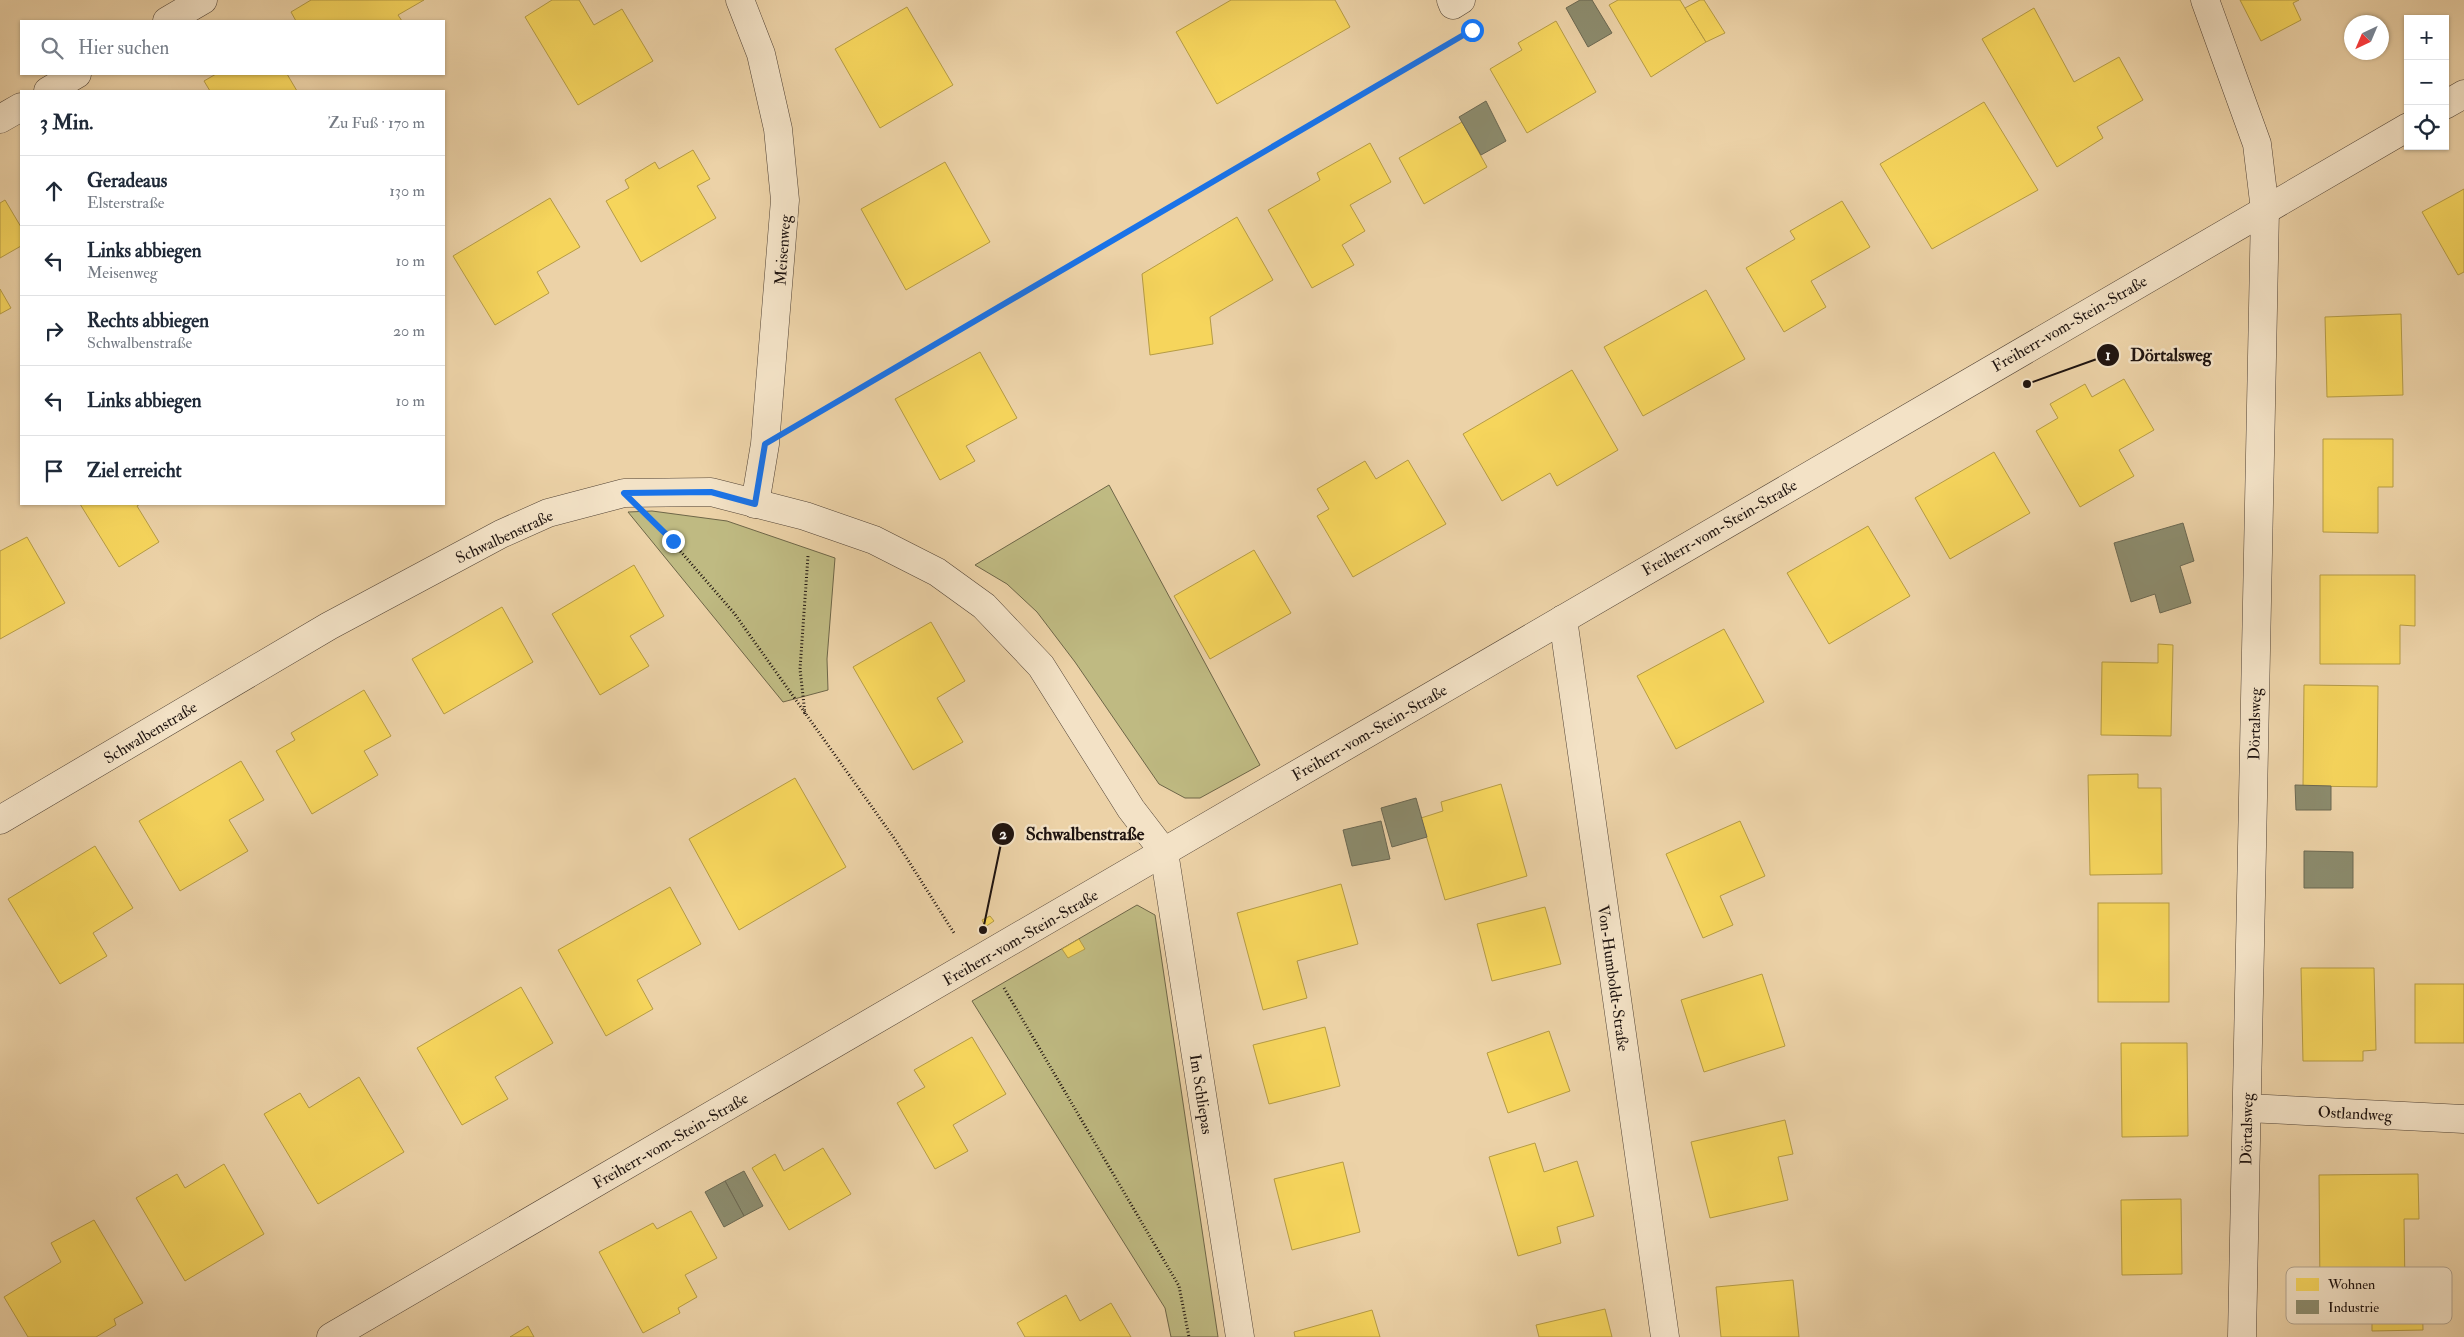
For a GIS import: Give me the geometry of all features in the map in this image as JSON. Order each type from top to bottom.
[{"type":"street","points":[[169,20],[203,0]]},
{"type":"street","name":"Meisenweg","points":[[740,0],[761,54],[778,129],[785,200],[765,444],[755,504]]},
{"type":"street","name":"Dörtalsweg","points":[[2205,0],[2257,144],[2265,210],[2242,1337]]},
{"type":"street","points":[[50,90],[75,75]]},
{"type":"street","points":[[2449,103],[2464,94]]},
{"type":"street","points":[[0,119],[20,108]]},
{"type":"street","name":"Freiherr-vom-Stein-Straße","points":[[331,1337],[361,1329],[1164,852],[2404,129]]},
{"type":"street","name":"Schwalbenstraße","points":[[0,820],[329,626],[501,534],[548,513],[624,493],[711,492],[805,516],[874,540],[937,572],[984,606],[1041,666],[1131,809],[1164,852]]},
{"type":"street","name":"Von-Humboldt-Straße","points":[[1563,619],[1665,1337]]},
{"type":"street","name":"Im Schliepas","points":[[1164,852],[1240,1337]]},
{"type":"street","name":"Ostlandweg","points":[[2247,1108],[2464,1119]]},
{"type":"path","points":[[765,444],[1472,30],[1455,2]]},
{"type":"path","points":[[624,493],[673,541],[734,613],[894,838],[956,937],[1002,984],[1179,1286],[1189,1337]]},
{"type":"path","points":[[805,516],[808,553],[800,669],[805,714]]},
{"type":"shaded area","points":[[1109,485],[1260,765],[1200,798],[1185,798],[1159,784],[1075,662],[1037,612],[1007,584],[975,565]]},
{"type":"shaded area","points":[[652,511],[727,521],[835,558],[827,659],[828,690],[783,702],[628,512]]},
{"type":"shaded area","points":[[1137,905],[1155,915],[1218,1337],[1171,1337],[1165,1308],[972,1001]]},
{"type":"building: Wohnen","points":[[311,0],[424,0],[398,15],[401,20],[295,20],[291,12]]},
{"type":"building: Wohnen","points":[[552,0],[579,0],[594,25],[622,9],[653,61],[578,105],[525,17]]},
{"type":"building: Wohnen","points":[[1231,0],[1335,0],[1350,27],[1217,104],[1176,32]]},
{"type":"building: Wohnen","points":[[1618,0],[1680,0],[1706,42],[1651,77],[1609,5]]},
{"type":"building: Wohnen","points":[[1700,0],[1704,0],[1725,33],[1706,42],[1685,8]]},
{"type":"building: Wohnen","points":[[2240,0],[2299,0],[2293,3],[2301,20],[2261,41]]},
{"type":"building: Wohnen","points":[[907,7],[953,85],[880,128],[835,49]]},
{"type":"building: Wohnen","points":[[2034,8],[2074,82],[2119,57],[2143,100],[2097,127],[2103,138],[2057,167],[1982,39]]},
{"type":"building: Wohnen","points":[[1556,21],[1596,92],[1527,133],[1490,69],[1522,50],[1518,43]]},
{"type":"building: Wohnen","points":[[214,75],[288,75],[296,90],[209,90],[204,81]]},
{"type":"building: Wohnen","points":[[1984,102],[2038,190],[1932,249],[1880,164]]},
{"type":"building: Wohnen","points":[[1462,122],[1487,167],[1424,204],[1399,158]]},
{"type":"building: Wohnen","points":[[1370,143],[1391,182],[1350,205],[1365,231],[1342,245],[1354,265],[1312,288],[1268,210],[1320,180],[1317,173]]},
{"type":"building: Wohnen","points":[[693,150],[710,179],[697,186],[716,218],[641,262],[606,201],[629,188],[625,180],[655,162],[659,169]]},
{"type":"building: Wohnen","points":[[945,162],[990,242],[906,290],[861,209]]},
{"type":"building: Wohnen","points":[[2464,189],[2464,272],[2458,275],[2422,212]]},
{"type":"building: Wohnen","points":[[550,198],[580,247],[537,272],[549,293],[495,325],[453,256]]},
{"type":"building: Wohnen","points":[[5,200],[20,225],[20,247],[0,258],[0,203]]},
{"type":"building: Wohnen","points":[[1842,201],[1870,247],[1811,281],[1826,307],[1784,332],[1746,268],[1795,239],[1790,231]]},
{"type":"building: Wohnen","points":[[1237,217],[1273,280],[1210,317],[1213,344],[1150,355],[1142,274]]},
{"type":"building: Wohnen","points":[[0,289],[11,308],[0,314]]},
{"type":"building: Wohnen","points":[[1706,290],[1745,359],[1643,416],[1604,347]]},
{"type":"building: Wohnen","points":[[2401,314],[2403,395],[2327,397],[2325,317]]},
{"type":"building: Wohnen","points":[[980,352],[1017,418],[966,446],[975,461],[940,480],[895,399]]},
{"type":"building: Wohnen","points":[[1572,370],[1618,450],[1557,486],[1550,473],[1502,501],[1463,434]]},
{"type":"building: Wohnen","points":[[2124,379],[2154,430],[2119,450],[2134,476],[2080,507],[2036,431],[2058,418],[2050,404],[2085,384],[2092,397]]},
{"type":"building: Wohnen","points":[[2323,439],[2393,439],[2393,487],[2378,487],[2378,533],[2323,532]]},
{"type":"building: Wohnen","points":[[1994,452],[2030,513],[1950,559],[1915,498]]},
{"type":"building: Wohnen","points":[[1408,460],[1446,524],[1353,577],[1317,516],[1329,509],[1317,489],[1365,461],[1376,479]]},
{"type":"building: Wohnen","points":[[81,505],[138,505],[137,506],[159,542],[119,567]]},
{"type":"building: Wohnen","points":[[1868,526],[1910,596],[1829,644],[1787,573]]},
{"type":"building: Wohnen","points":[[27,537],[65,603],[0,639],[0,551]]},
{"type":"building: Wohnen","points":[[1254,550],[1291,613],[1210,659],[1174,596]]},
{"type":"building: Wohnen","points":[[634,565],[664,616],[630,636],[649,666],[600,695],[552,614]]},
{"type":"building: Wohnen","points":[[2320,575],[2415,575],[2415,626],[2400,625],[2400,664],[2320,664]]},
{"type":"building: Wohnen","points":[[502,607],[533,662],[444,714],[412,659]]},
{"type":"building: Wohnen","points":[[931,622],[965,681],[937,698],[963,742],[913,770],[853,667]]},
{"type":"building: Wohnen","points":[[1724,629],[1764,702],[1676,749],[1637,676]]},
{"type":"building: Wohnen","points":[[2158,644],[2173,645],[2171,736],[2101,735],[2102,662],[2158,663]]},
{"type":"building: Wohnen","points":[[2304,685],[2378,686],[2377,787],[2303,786]]},
{"type":"building: Wohnen","points":[[364,690],[391,736],[364,751],[378,775],[312,814],[276,751],[295,740],[291,733]]},
{"type":"building: Wohnen","points":[[241,761],[264,800],[229,820],[248,851],[180,891],[139,821]]},
{"type":"building: Wohnen","points":[[2138,774],[2138,788],[2161,788],[2162,874],[2090,875],[2088,775]]},
{"type":"building: Wohnen","points":[[795,778],[846,867],[739,930],[689,839]]},
{"type":"building: Wohnen","points":[[1501,784],[1527,876],[1445,900],[1421,818],[1443,811],[1441,802]]},
{"type":"building: Wohnen","points":[[1740,821],[1765,876],[1720,896],[1733,925],[1703,938],[1666,854]]},
{"type":"building: Wohnen","points":[[95,846],[133,908],[93,933],[107,956],[60,984],[8,899]]},
{"type":"building: Wohnen","points":[[1341,884],[1358,944],[1297,961],[1307,998],[1263,1010],[1237,913]]},
{"type":"building: Wohnen","points":[[670,887],[701,944],[637,980],[653,1009],[606,1036],[558,950]]},
{"type":"building: Wohnen","points":[[2098,903],[2169,903],[2169,1002],[2098,1002]]},
{"type":"building: Wohnen","points":[[1545,907],[1561,964],[1492,981],[1477,924]]},
{"type":"building: Wohnen","points":[[990,916],[994,921],[985,927],[982,920]]},
{"type":"building: Wohnen","points":[[1079,939],[1085,949],[1068,958],[1062,949]]},
{"type":"building: Wohnen","points":[[2301,968],[2374,968],[2376,1050],[2363,1051],[2363,1061],[2303,1061]]},
{"type":"building: Wohnen","points":[[1762,974],[1785,1046],[1704,1072],[1681,1000]]},
{"type":"building: Wohnen","points":[[2415,984],[2464,984],[2464,1043],[2415,1043]]},
{"type":"building: Wohnen","points":[[521,987],[553,1043],[495,1077],[508,1099],[462,1125],[417,1048]]},
{"type":"building: Wohnen","points":[[1325,1027],[1340,1086],[1269,1104],[1253,1045]]},
{"type":"building: Wohnen","points":[[1549,1031],[1570,1091],[1508,1113],[1487,1053]]},
{"type":"building: Wohnen","points":[[972,1037],[1006,1094],[953,1125],[968,1151],[935,1169],[897,1103],[925,1087],[914,1070]]},
{"type":"building: Wohnen","points":[[2121,1043],[2187,1043],[2188,1136],[2122,1137]]},
{"type":"building: Wohnen","points":[[359,1077],[404,1152],[318,1204],[264,1114],[300,1093],[309,1108]]},
{"type":"building: Wohnen","points":[[1785,1120],[1793,1154],[1778,1157],[1788,1200],[1710,1218],[1691,1142]]},
{"type":"building: Wohnen","points":[[1535,1143],[1544,1172],[1577,1161],[1594,1216],[1557,1227],[1561,1243],[1518,1256],[1489,1157]]},
{"type":"building: Wohnen","points":[[823,1148],[851,1194],[789,1230],[752,1168],[775,1154],[784,1171]]},
{"type":"building: Wohnen","points":[[1343,1162],[1360,1232],[1292,1250],[1274,1179]]},
{"type":"building: Wohnen","points":[[224,1164],[264,1234],[185,1281],[136,1198],[177,1174],[185,1188]]},
{"type":"building: Wohnen","points":[[2418,1174],[2419,1219],[2404,1219],[2405,1267],[2320,1267],[2319,1175]]},
{"type":"building: Wohnen","points":[[2181,1199],[2182,1274],[2122,1275],[2121,1200]]},
{"type":"building: Wohnen","points":[[691,1211],[717,1258],[685,1275],[697,1297],[678,1308],[680,1313],[643,1333],[599,1252],[653,1223],[657,1229]]},
{"type":"building: Wohnen","points":[[94,1220],[143,1303],[114,1319],[116,1325],[96,1337],[28,1337],[4,1297],[61,1262],[51,1243]]},
{"type":"building: Wohnen","points":[[1793,1280],[1799,1337],[1721,1337],[1716,1287]]},
{"type":"building: Wohnen","points":[[1066,1295],[1080,1321],[1111,1303],[1131,1337],[1025,1337],[1017,1323]]},
{"type":"building: Wohnen","points":[[1605,1309],[1612,1337],[1539,1337],[1536,1325]]},
{"type":"building: Wohnen","points":[[1372,1310],[1380,1337],[1295,1337],[1294,1332]]},
{"type":"building: Wohnen","points":[[2372,1324],[2423,1324],[2423,1330],[2372,1331]]},
{"type":"building: Wohnen","points":[[528,1326],[534,1337],[510,1337]]},
{"type":"building: Industrie","points":[[1580,0],[1592,0],[1612,33],[1588,47],[1566,8]]},
{"type":"building: Industrie","points":[[1486,101],[1506,141],[1481,155],[1459,117]]},
{"type":"building: Industrie","points":[[2183,523],[2194,561],[2180,566],[2191,603],[2160,613],[2155,594],[2131,602],[2114,543]]},
{"type":"building: Industrie","points":[[2295,785],[2331,786],[2331,810],[2296,810]]},
{"type":"building: Industrie","points":[[1416,798],[1427,837],[1392,847],[1381,808]]},
{"type":"building: Industrie","points":[[1381,821],[1390,859],[1352,866],[1343,830]]},
{"type":"building: Industrie","points":[[2304,851],[2353,852],[2353,888],[2304,888]]},
{"type":"building: Industrie","points":[[744,1171],[763,1206],[744,1216],[725,1181]]},
{"type":"building: Industrie","points":[[725,1181],[744,1216],[724,1227],[705,1192]]},
{"type":"place","name":"Dörtalsweg","points":[[2027,384]]},
{"type":"place","name":"Schwalbenstraße","points":[[983,930]]},
{"type":"route","points":[[673,541],[624,493],[711,492],[755,504],[765,444],[1472,30]]}]
